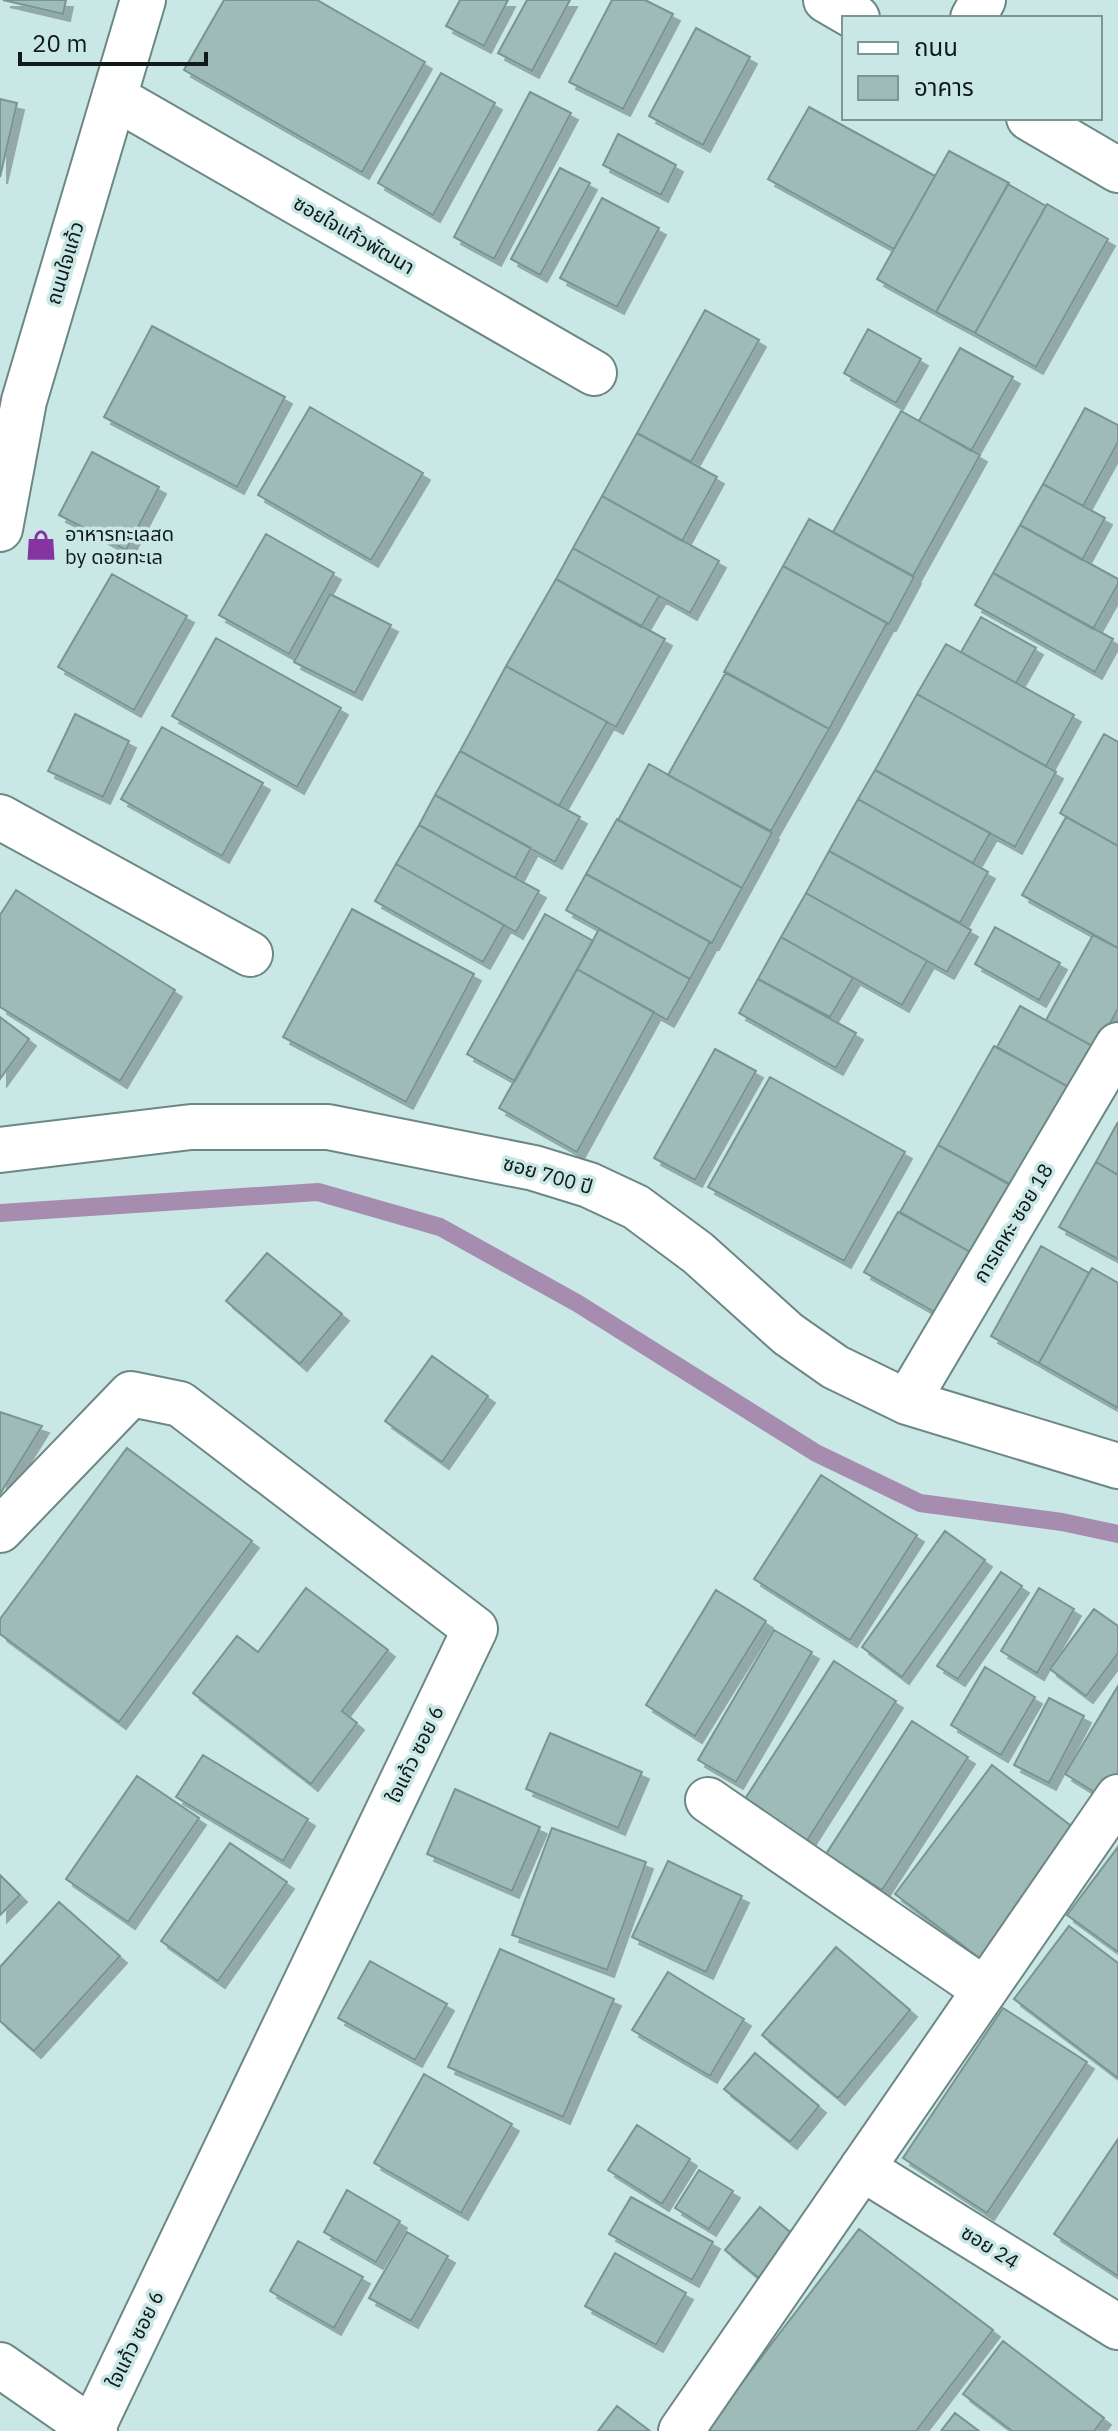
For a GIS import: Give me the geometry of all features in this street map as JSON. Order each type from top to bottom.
[{"type":"street","name":"ถนนใจแก้ว","points":[[0,529],[24,401],[143,0]]},
{"type":"street","points":[[826,0],[854,16]]},
{"type":"street","name":"ซอยใจแก้วพัฒนา","points":[[114,97],[594,373]]},
{"type":"street","points":[[1032,120],[1118,170]]},
{"type":"street","points":[[0,817],[250,954]]},
{"type":"street","name":"การเคหะ ซอย 18","points":[[907,1402],[1118,1045]]},
{"type":"street","name":"ซอย 700 ปี","points":[[0,1150],[191,1127],[328,1127],[534,1168],[589,1185],[636,1207],[698,1253],[788,1334],[835,1367],[907,1402],[1118,1466]]},
{"type":"street","name":"ใจแก้ว ซอย 6","points":[[0,1530],[131,1394],[180,1404],[475,1629],[92,2430]]},
{"type":"street","points":[[681,2431],[1118,1797]]},
{"type":"street","points":[[708,1800],[985,1990]]},
{"type":"street","name":"ซอย 24","points":[[862,2168],[1118,2327]]},
{"type":"street","points":[[0,2365],[92,2430]]},
{"type":"building","points":[[3,0],[66,0],[63,14]]},
{"type":"building","points":[[224,0],[317,0],[425,62],[362,172],[184,70]]},
{"type":"building","points":[[460,0],[508,0],[484,46],[446,26]]},
{"type":"building","points":[[527,0],[570,0],[532,71],[498,53]]},
{"type":"building","points":[[612,0],[645,0],[673,14],[623,109],[569,82]]},
{"type":"building","points":[[696,28],[750,57],[703,145],[649,116]]},
{"type":"building","points":[[441,73],[495,103],[433,215],[378,183]]},
{"type":"building","points":[[530,92],[571,113],[494,259],[454,237]]},
{"type":"building","points":[[0,99],[17,103],[0,177]]},
{"type":"building","points":[[809,107],[935,176],[894,249],[768,179]]},
{"type":"building","points":[[618,134],[676,165],[661,195],[603,165]]},
{"type":"building","points":[[949,151],[1009,183],[936,312],[877,279]]},
{"type":"building","points":[[560,168],[590,183],[540,275],[511,259]]},
{"type":"building","points":[[1008,184],[1046,206],[975,333],[936,312]]},
{"type":"building","points":[[602,198],[659,228],[617,307],[560,278]]},
{"type":"building","points":[[1047,204],[1108,239],[1036,367],[975,333]]},
{"type":"building","points":[[705,310],[759,340],[691,462],[637,433]]},
{"type":"building","points":[[152,326],[285,397],[237,487],[104,417]]},
{"type":"building","points":[[868,329],[921,359],[896,403],[844,373]]},
{"type":"building","points":[[960,348],[1013,377],[971,451],[919,421]]},
{"type":"building","points":[[310,407],[423,473],[371,560],[258,495]]},
{"type":"building","points":[[1085,408],[1118,425],[1118,442],[1083,506],[1043,484]]},
{"type":"building","points":[[901,411],[980,455],[913,576],[833,532]]},
{"type":"building","points":[[637,433],[717,477],[682,541],[602,496]]},
{"type":"building","points":[[92,452],[159,487],[126,550],[59,515]]},
{"type":"building","points":[[1043,484],[1105,518],[1082,560],[1020,525]]},
{"type":"building","points":[[602,496],[719,561],[690,613],[573,548]]},
{"type":"building","points":[[809,519],[914,577],[889,624],[783,566]]},
{"type":"building","points":[[1020,525],[1118,579],[1093,629],[993,573]]},
{"type":"building","points":[[266,534],[334,573],[289,654],[219,615]]},
{"type":"building","points":[[573,548],[659,596],[641,627],[556,579]]},
{"type":"building","points":[[783,566],[887,623],[829,729],[724,672]]},
{"type":"building","points":[[993,573],[1113,639],[1095,672],[975,605]]},
{"type":"building","points":[[112,574],[187,616],[134,710],[58,667]]},
{"type":"building","points":[[556,579],[665,639],[616,727],[506,666]]},
{"type":"building","points":[[330,594],[391,625],[355,693],[294,662]]},
{"type":"building","points":[[981,617],[1036,648],[1016,683],[961,652]]},
{"type":"building","points":[[216,638],[341,708],[297,787],[172,716]]},
{"type":"building","points":[[946,644],[1074,715],[1046,766],[917,694]]},
{"type":"building","points":[[506,666],[607,722],[559,806],[460,751]]},
{"type":"building","points":[[726,672],[829,729],[771,831],[668,775]]},
{"type":"building","points":[[917,694],[1056,772],[1015,847],[875,770]]},
{"type":"building","points":[[75,714],[129,741],[103,797],[48,771]]},
{"type":"building","points":[[162,727],[263,783],[222,856],[121,799]]},
{"type":"building","points":[[1104,734],[1118,742],[1118,846],[1060,813]]},
{"type":"building","points":[[460,751],[580,817],[555,862],[435,795]]},
{"type":"building","points":[[649,764],[772,833],[742,888],[618,820]]},
{"type":"building","points":[[875,770],[990,833],[973,863],[858,799]]},
{"type":"building","points":[[435,795],[531,848],[515,878],[419,825]]},
{"type":"building","points":[[858,799],[988,872],[960,923],[829,851]]},
{"type":"building","points":[[1066,817],[1118,846],[1118,948],[1022,895]]},
{"type":"building","points":[[617,819],[742,888],[712,943],[586,874]]},
{"type":"building","points":[[419,825],[539,891],[516,932],[396,864]]},
{"type":"building","points":[[829,851],[971,930],[947,972],[806,893]]},
{"type":"building","points":[[396,864],[504,925],[483,962],[375,901]]},
{"type":"building","points":[[586,874],[710,942],[690,979],[566,910]]},
{"type":"building","points":[[16,890],[175,990],[120,1081],[0,1007],[0,915]]},
{"type":"building","points":[[806,893],[927,961],[902,1005],[781,937]]},
{"type":"building","points":[[352,909],[474,974],[406,1102],[283,1037]]},
{"type":"building","points":[[545,914],[593,941],[515,1081],[467,1054]]},
{"type":"building","points":[[995,927],[1060,963],[1039,1000],[975,964]]},
{"type":"building","points":[[599,929],[690,979],[667,1020],[577,969]]},
{"type":"building","points":[[1093,935],[1118,948],[1118,1009],[1096,1048],[1046,1020]]},
{"type":"building","points":[[781,937],[853,978],[830,1017],[758,979]]},
{"type":"building","points":[[577,969],[654,1012],[577,1152],[499,1108]]},
{"type":"building","points":[[758,979],[856,1033],[836,1068],[739,1013]]},
{"type":"building","points":[[1020,1006],[1096,1048],[1074,1090],[997,1047]]},
{"type":"building","points":[[0,1017],[29,1039],[0,1079]]},
{"type":"building","points":[[994,1046],[1074,1090],[1019,1190],[938,1145]]},
{"type":"building","points":[[715,1049],[756,1071],[695,1180],[654,1158]]},
{"type":"building","points":[[770,1077],[905,1152],[844,1261],[708,1187]]},
{"type":"building","points":[[1118,1122],[1118,1175],[1096,1162]]},
{"type":"building","points":[[938,1145],[1019,1189],[981,1258],[900,1212]]},
{"type":"building","points":[[1096,1162],[1118,1175],[1118,1259],[1059,1227]]},
{"type":"building","points":[[898,1212],[981,1258],[947,1319],[864,1272]]},
{"type":"building","points":[[1041,1246],[1089,1273],[1039,1363],[991,1336]]},
{"type":"building","points":[[267,1253],[342,1314],[300,1364],[226,1301]]},
{"type":"building","points":[[1092,1268],[1118,1283],[1118,1408],[1039,1363]]},
{"type":"building","points":[[432,1356],[488,1396],[442,1462],[385,1421]]},
{"type":"building","points":[[0,1412],[42,1426],[0,1494]]},
{"type":"building","points":[[127,1448],[252,1541],[119,1722],[0,1634],[0,1619]]},
{"type":"building","points":[[821,1475],[917,1535],[850,1640],[754,1579]]},
{"type":"building","points":[[945,1531],[985,1560],[902,1677],[862,1647]]},
{"type":"building","points":[[1001,1572],[1022,1586],[958,1679],[937,1666]]},
{"type":"building","points":[[306,1588],[388,1650],[342,1711],[357,1723],[311,1784],[193,1693],[237,1636],[258,1652]]},
{"type":"building","points":[[1039,1588],[1074,1609],[1037,1673],[1001,1651]]},
{"type":"building","points":[[716,1590],[766,1621],[695,1736],[646,1705]]},
{"type":"building","points":[[1094,1609],[1118,1626],[1118,1653],[1086,1696],[1050,1669]]},
{"type":"building","points":[[774,1630],[812,1652],[736,1782],[698,1760]]},
{"type":"building","points":[[834,1661],[896,1701],[806,1842],[743,1802]]},
{"type":"building","points":[[985,1667],[1035,1697],[1001,1755],[951,1725]]},
{"type":"building","points":[[1118,1686],[1118,1779],[1106,1799],[1065,1774]]},
{"type":"building","points":[[1049,1698],[1084,1716],[1049,1783],[1014,1765]]},
{"type":"building","points":[[912,1721],[968,1757],[882,1890],[826,1854]]},
{"type":"building","points":[[550,1733],[642,1772],[618,1828],[526,1789]]},
{"type":"building","points":[[203,1755],[308,1819],[283,1861],[176,1797]]},
{"type":"building","points":[[992,1765],[1079,1832],[982,1960],[895,1894]]},
{"type":"building","points":[[137,1776],[199,1818],[128,1922],[66,1879]]},
{"type":"building","points":[[455,1789],[540,1827],[512,1891],[427,1854]]},
{"type":"building","points":[[552,1828],[646,1862],[607,1970],[512,1935]]},
{"type":"building","points":[[230,1843],[287,1882],[218,1981],[161,1941]]},
{"type":"building","points":[[1118,1847],[1118,1952],[1067,1915]]},
{"type":"building","points":[[668,1861],[742,1896],[706,1972],[632,1937]]},
{"type":"building","points":[[0,1875],[20,1895],[0,1915]]},
{"type":"building","points":[[59,1902],[120,1956],[34,2051],[0,2021],[0,1967]]},
{"type":"building","points":[[1069,1926],[1118,1963],[1118,2078],[1014,1999]]},
{"type":"building","points":[[836,1947],[910,2010],[838,2098],[762,2035]]},
{"type":"building","points":[[500,1949],[614,1999],[563,2117],[448,2067]]},
{"type":"building","points":[[370,1961],[447,2004],[415,2060],[338,2018]]},
{"type":"building","points":[[668,1972],[744,2019],[710,2076],[632,2030]]},
{"type":"building","points":[[1003,2008],[1087,2062],[987,2213],[903,2158]]},
{"type":"building","points":[[755,2053],[819,2106],[790,2142],[724,2089]]},
{"type":"building","points":[[424,2074],[512,2124],[461,2213],[374,2163]]},
{"type":"building","points":[[637,2125],[690,2159],[662,2204],[608,2170]]},
{"type":"building","points":[[1118,2139],[1118,2276],[1054,2234]]},
{"type":"building","points":[[699,2170],[733,2191],[709,2229],[675,2208]]},
{"type":"building","points":[[347,2190],[400,2221],[376,2262],[324,2232]]},
{"type":"building","points":[[631,2197],[713,2242],[692,2280],[609,2234]]},
{"type":"building","points":[[760,2207],[795,2236],[760,2279],[725,2250]]},
{"type":"building","points":[[859,2229],[993,2330],[916,2431],[706,2430]]},
{"type":"building","points":[[407,2232],[448,2256],[411,2321],[369,2298]]},
{"type":"building","points":[[298,2241],[363,2277],[334,2328],[270,2291]]},
{"type":"building","points":[[615,2253],[686,2293],[656,2345],[585,2306]]},
{"type":"building","points":[[1003,2341],[1104,2418],[1094,2431],[1012,2431],[963,2394]]},
{"type":"building","points":[[617,2406],[650,2431],[598,2431]]},
{"type":"building","points":[[955,2413],[979,2431],[941,2431]]},
{"type":"waterway","points":[[0,1213],[318,1192],[440,1227],[577,1303],[816,1453],[920,1503],[1062,1522],[1118,1534]]},
{"type":"place","name":"อาหารทะเลสด by ดอยทะเล","points":[[41,545]]}]
